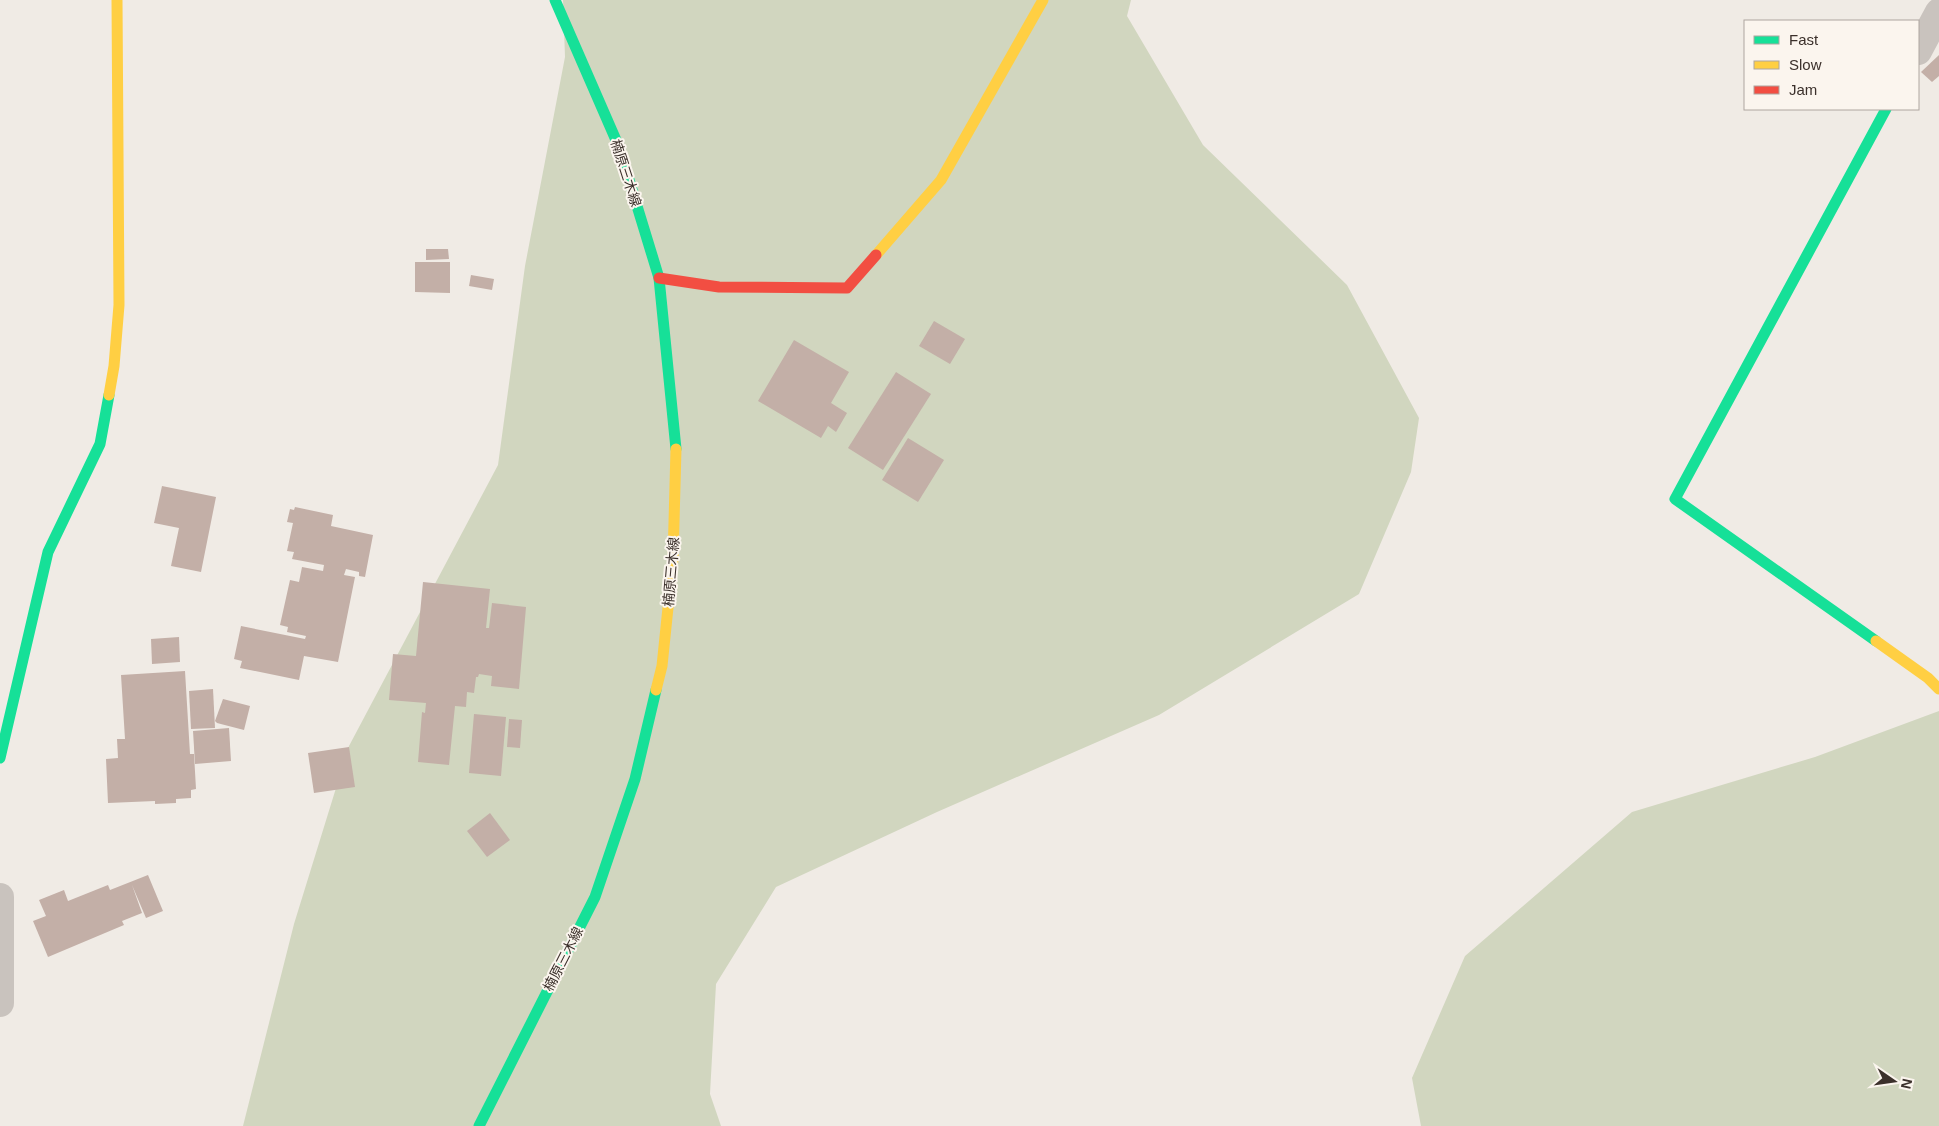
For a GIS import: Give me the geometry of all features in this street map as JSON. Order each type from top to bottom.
[{"type":"street","points":[[0,758],[48,552],[100,444],[114,366],[119,305],[116,0]]},
{"type":"street","name":"楠原三木線","points":[[479,1126],[595,897],[635,779],[662,666],[673,559],[677,455],[659,278],[619,147],[555,0]]},
{"type":"street","points":[[659,278],[719,287],[847,288],[941,180],[1043,0]]},
{"type":"street","points":[[1919,49],[1939,12]]},
{"type":"street","points":[[1885,110],[1675,499],[1928,678],[1939,689]]},
{"type":"street","points":[[0,898],[0,1003]]},
{"type":"green space","points":[[563,0],[1131,0],[1127,16],[1203,145],[1347,285],[1419,418],[1411,472],[1359,594],[1159,715],[937,812],[776,887],[716,984],[710,1094],[721,1126],[243,1126],[294,924],[349,746],[498,465],[525,266],[565,57]]},
{"type":"green space","points":[[1939,711],[1939,1126],[1421,1126],[1412,1078],[1465,956],[1632,812],[1815,757]]},
{"type":"building","points":[[1939,55],[1939,76],[1932,82],[1921,72]]},
{"type":"building","points":[[426,249],[448,249],[449,259],[426,260]]},
{"type":"building","points":[[415,262],[450,262],[450,293],[415,292]]},
{"type":"building","points":[[471,275],[494,279],[492,290],[469,286]]},
{"type":"building","points":[[934,321],[965,339],[950,364],[919,346]]},
{"type":"building","points":[[794,340],[849,372],[831,403],[847,413],[836,432],[828,426],[821,438],[758,401]]},
{"type":"building","points":[[896,372],[931,394],[883,470],[848,448]]},
{"type":"building","points":[[908,438],[944,460],[918,502],[882,480]]},
{"type":"building","points":[[162,486],[216,497],[201,572],[171,566],[179,528],[154,523]]},
{"type":"building","points":[[295,507],[333,515],[331,526],[373,535],[365,577],[359,576],[359,572],[346,569],[344,575],[355,577],[338,662],[304,656],[299,680],[240,668],[242,661],[234,659],[241,626],[305,639],[306,636],[287,632],[288,627],[280,625],[290,580],[299,582],[302,567],[323,571],[324,565],[292,559],[294,552],[287,551],[293,523],[287,522],[290,509],[294,510]]},
{"type":"building","points":[[423,582],[490,589],[486,628],[489,628],[492,603],[526,607],[519,689],[491,686],[492,676],[479,674],[476,677],[474,693],[467,692],[466,707],[455,706],[449,765],[418,762],[422,712],[425,713],[426,703],[389,700],[393,654],[416,656]]},
{"type":"building","points":[[179,637],[180,662],[152,664],[151,639]]},
{"type":"building","points":[[185,671],[190,754],[194,754],[196,789],[191,790],[191,798],[176,799],[176,803],[155,804],[155,801],[108,803],[106,759],[118,758],[117,739],[125,739],[121,675]]},
{"type":"building","points":[[213,689],[215,728],[191,729],[189,691]]},
{"type":"building","points":[[223,699],[250,706],[244,730],[215,721]]},
{"type":"building","points":[[474,714],[506,717],[501,776],[469,773]]},
{"type":"building","points":[[509,719],[522,720],[520,748],[507,747]]},
{"type":"building","points":[[229,728],[231,761],[195,764],[193,731]]},
{"type":"building","points":[[349,747],[355,787],[314,793],[308,753]]},
{"type":"building","points":[[490,813],[510,840],[487,857],[467,831]]},
{"type":"building","points":[[148,875],[163,911],[146,918],[132,885],[142,913],[122,921],[124,925],[48,957],[33,921],[46,916],[39,900],[64,890],[68,901],[108,885],[110,890]]},
{"type":"traffic: fast","points":[[555,0],[619,147],[659,278],[676,449]]},
{"type":"traffic: fast","points":[[1876,641],[1675,499],[1885,110]]},
{"type":"traffic: fast","points":[[0,758],[48,552],[100,444],[109,395]]},
{"type":"traffic: fast","points":[[479,1126],[595,897],[635,779],[656,690]]},
{"type":"traffic: slow","points":[[109,395],[114,366],[119,305],[117,0]]},
{"type":"traffic: slow","points":[[876,255],[941,180],[1043,0]]},
{"type":"traffic: slow","points":[[656,690],[662,666],[673,559],[676,449]]},
{"type":"traffic: slow","points":[[1876,641],[1928,678],[1939,689]]},
{"type":"traffic: jam","points":[[659,278],[719,287],[847,288],[876,255]]}]
